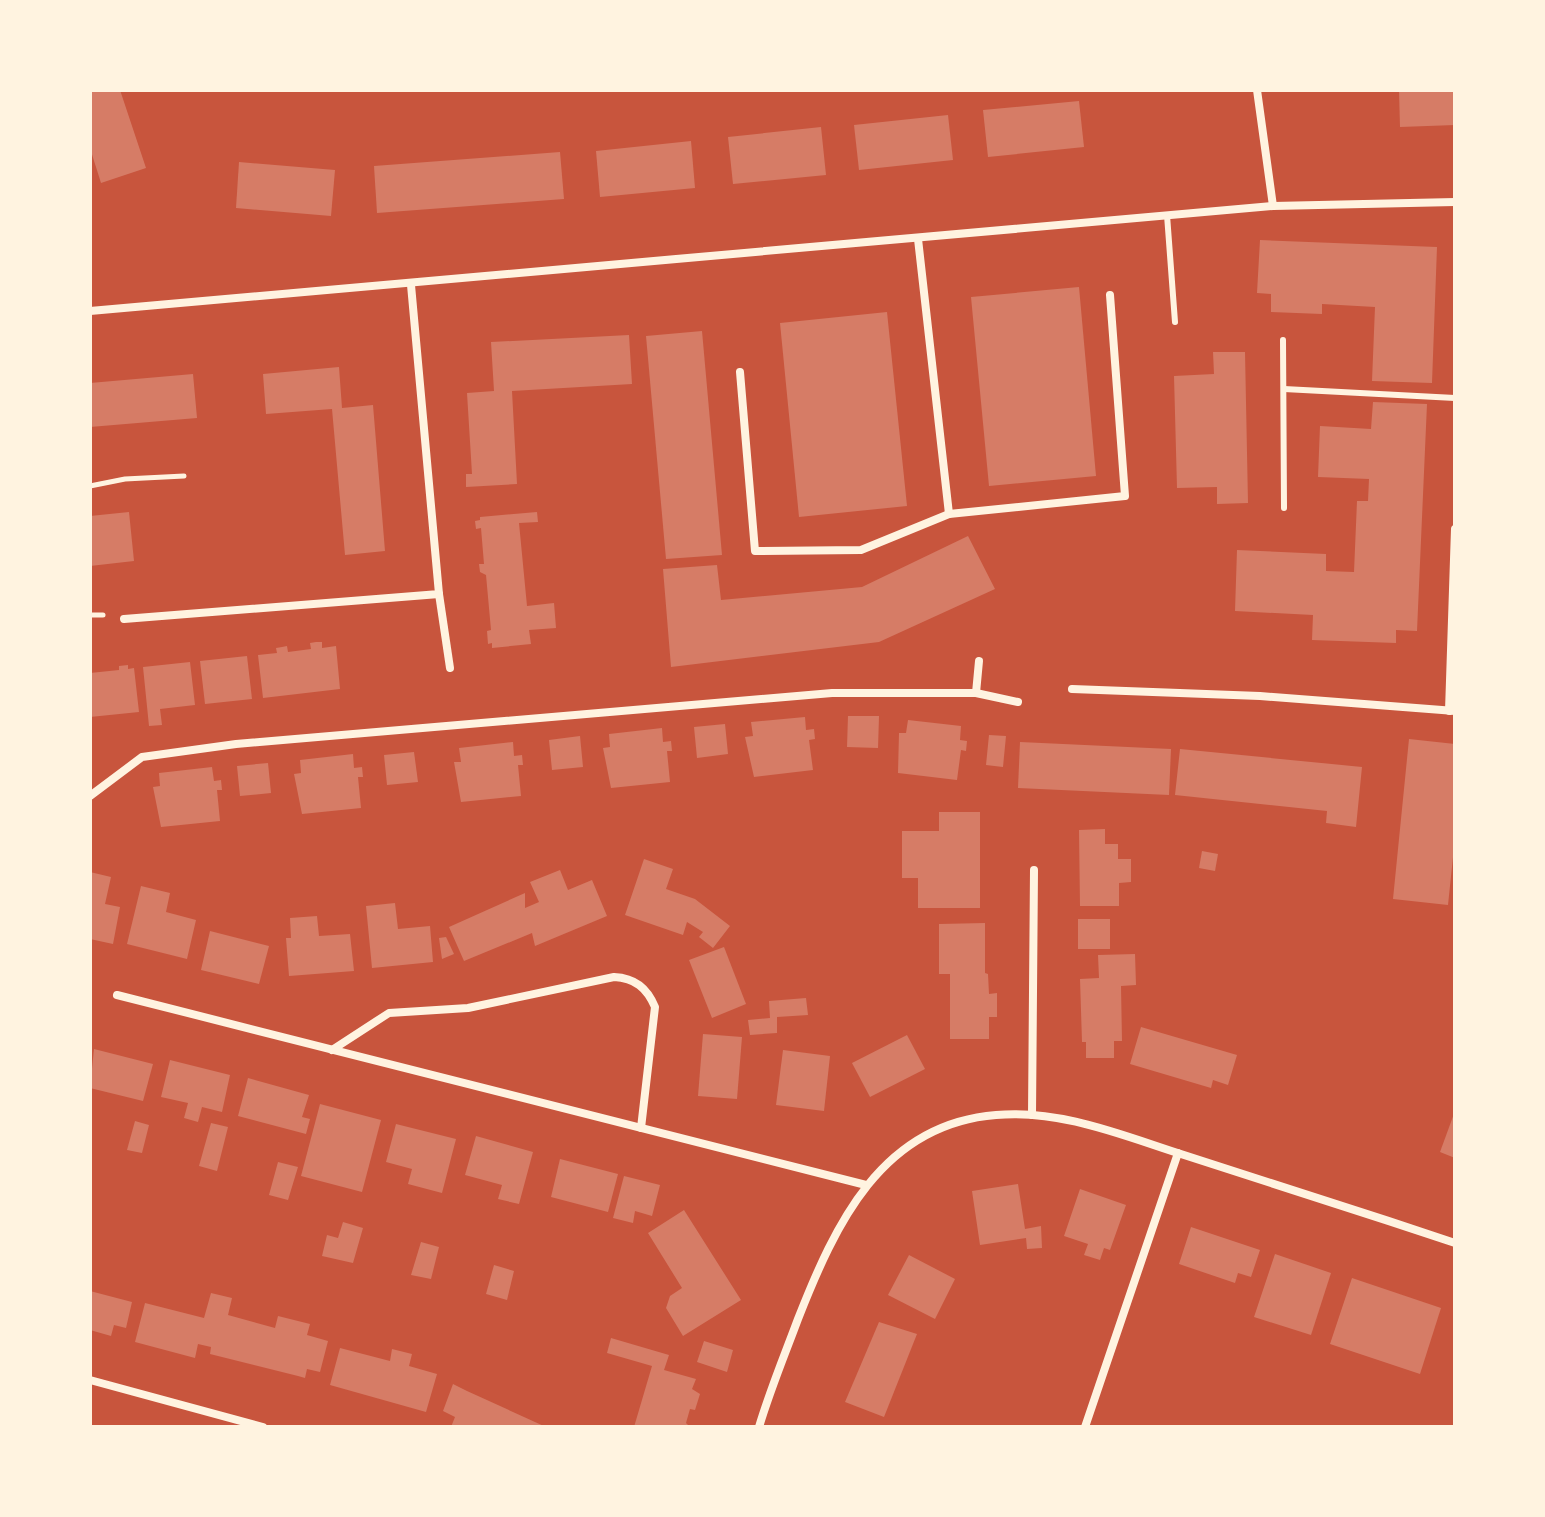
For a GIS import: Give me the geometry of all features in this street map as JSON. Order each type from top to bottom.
[{"type":"street","points":[[1257,90],[1273,206]]},
{"type":"street","points":[[90,311],[411,285],[1273,206],[1455,202]]},
{"type":"street","points":[[918,239],[949,514]]},
{"type":"street","points":[[411,285],[439,594],[450,668]]},
{"type":"street","points":[[740,372],[755,551],[861,550],[949,514],[1125,496],[1110,295]]},
{"type":"street","points":[[1072,689],[1260,696],[1452,711],[1455,529]]},
{"type":"street","points":[[124,619],[439,594]]},
{"type":"street","points":[[976,693],[979,661]]},
{"type":"street","points":[[90,796],[142,757],[236,744],[832,693],[976,693],[1018,702]]},
{"type":"street","points":[[1032,1115],[1034,870]]},
{"type":"street","points":[[332,1050],[389,1013],[468,1008],[614,977],[628,979],[646,990],[656,1018],[641,1128]]},
{"type":"street","points":[[117,995],[866,1185]]},
{"type":"street","points":[[759,1427],[810,1290],[846,1212],[866,1185],[891,1160],[943,1128],[996,1115],[1032,1115],[1102,1128],[1455,1243]]},
{"type":"street","points":[[1085,1427],[1178,1153]]},
{"type":"street","points":[[90,1380],[263,1427]]},
{"type":"lane","points":[[1167,215],[1175,322]]},
{"type":"lane","points":[[1283,340],[1284,508]]},
{"type":"lane","points":[[1284,389],[1455,398]]},
{"type":"path","points":[[90,486],[125,479],[184,476]]},
{"type":"building","points":[[90,90],[120,90],[146,168],[101,183],[90,148]]},
{"type":"building","points":[[1399,90],[1455,90],[1455,125],[1400,127]]},
{"type":"building","points":[[1079,101],[1084,147],[988,157],[983,110]]},
{"type":"building","points":[[948,115],[953,160],[859,170],[854,125]]},
{"type":"building","points":[[821,127],[826,175],[733,184],[728,137]]},
{"type":"building","points":[[691,141],[695,188],[600,197],[596,151]]},
{"type":"building","points":[[560,152],[564,199],[377,213],[374,166]]},
{"type":"building","points":[[239,162],[335,170],[331,216],[236,208]]},
{"type":"building","points":[[1260,240],[1437,247],[1432,383],[1372,381],[1375,307],[1322,304],[1322,314],[1271,312],[1271,294],[1257,293]]},
{"type":"building","points":[[1079,287],[1096,476],[989,486],[971,297]]},
{"type":"building","points":[[887,312],[907,506],[799,517],[780,323]]},
{"type":"building","points":[[702,331],[722,555],[666,559],[646,336]]},
{"type":"building","points":[[629,335],[632,384],[512,391],[517,484],[466,487],[466,474],[472,474],[467,393],[494,391],[491,342]]},
{"type":"building","points":[[1213,352],[1245,352],[1248,503],[1217,504],[1217,487],[1177,488],[1174,376],[1214,374]]},
{"type":"building","points":[[339,367],[342,408],[373,405],[385,551],[345,555],[332,409],[266,414],[263,374]]},
{"type":"building","points":[[193,374],[197,418],[90,427],[90,383]]},
{"type":"building","points":[[1373,402],[1427,404],[1417,631],[1396,630],[1396,643],[1312,640],[1313,615],[1235,611],[1237,550],[1326,554],[1326,571],[1354,572],[1357,501],[1368,501],[1369,479],[1318,477],[1320,426],[1371,429]]},
{"type":"building","points":[[129,512],[134,561],[90,566],[90,516]]},
{"type":"building","points":[[537,512],[538,522],[519,523],[527,606],[554,603],[556,628],[529,630],[531,644],[492,648],[492,643],[488,644],[487,631],[491,630],[486,575],[480,572],[479,564],[484,564],[481,528],[476,529],[475,521],[480,517]]},
{"type":"building","points":[[968,536],[995,589],[879,642],[671,667],[663,569],[717,565],[721,600],[862,587]]},
{"type":"building","points":[[322,642],[322,648],[336,646],[340,689],[263,698],[258,655],[277,653],[276,648],[287,646],[288,652],[311,649],[310,643]]},
{"type":"building","points":[[247,656],[252,699],[205,704],[200,661]]},
{"type":"building","points":[[190,662],[195,705],[160,709],[162,725],[149,726],[143,667]]},
{"type":"building","points":[[128,665],[128,669],[134,668],[139,712],[90,717],[90,673],[119,670],[119,666]]},
{"type":"building","points":[[848,716],[879,716],[878,748],[847,747]]},
{"type":"building","points":[[805,717],[806,730],[814,729],[815,739],[809,740],[813,770],[754,777],[745,737],[753,736],[751,722]]},
{"type":"building","points":[[908,720],[961,726],[960,740],[967,741],[966,751],[961,750],[957,780],[898,773],[899,733],[906,733]]},
{"type":"building","points":[[725,724],[728,754],[697,758],[694,727]]},
{"type":"building","points":[[662,728],[663,742],[671,741],[672,751],[667,751],[670,782],[611,788],[603,748],[610,747],[609,734]]},
{"type":"building","points":[[989,735],[1006,736],[1003,767],[986,765]]},
{"type":"building","points":[[580,736],[583,767],[552,770],[549,740]]},
{"type":"building","points":[[1409,739],[1455,744],[1455,838],[1448,905],[1393,899]]},
{"type":"building","points":[[513,742],[514,756],[522,755],[523,765],[518,765],[521,796],[461,802],[454,762],[461,762],[459,748]]},
{"type":"building","points":[[1020,742],[1171,749],[1169,795],[1018,788]]},
{"type":"building","points":[[1180,749],[1362,767],[1356,827],[1326,823],[1327,811],[1175,795]]},
{"type":"building","points":[[414,752],[418,782],[387,785],[384,755]]},
{"type":"building","points":[[353,754],[354,768],[362,767],[363,777],[358,777],[361,808],[302,814],[294,774],[301,773],[300,760]]},
{"type":"building","points":[[268,763],[271,793],[240,796],[237,766]]},
{"type":"building","points":[[212,767],[214,781],[221,780],[222,790],[217,790],[220,821],[161,827],[153,787],[160,786],[159,773]]},
{"type":"building","points":[[939,812],[980,812],[980,908],[918,908],[918,878],[902,878],[902,831],[939,831]]},
{"type":"building","points":[[1105,829],[1105,844],[1118,844],[1118,859],[1131,859],[1131,882],[1119,883],[1119,906],[1080,906],[1079,830]]},
{"type":"building","points":[[1202,851],[1218,854],[1215,871],[1199,868]]},
{"type":"building","points":[[644,859],[673,869],[666,889],[695,899],[730,926],[713,948],[699,937],[703,932],[687,922],[683,935],[625,915]]},
{"type":"building","points":[[560,870],[568,890],[592,880],[607,916],[535,946],[532,933],[464,961],[449,927],[525,893],[525,908],[539,902],[530,882]]},
{"type":"building","points":[[90,872],[111,877],[105,904],[120,907],[113,944],[90,939]]},
{"type":"building","points":[[141,886],[170,893],[166,912],[196,920],[187,959],[127,944]]},
{"type":"building","points":[[395,903],[398,929],[430,926],[433,962],[372,968],[366,906]]},
{"type":"building","points":[[317,916],[319,936],[350,934],[354,971],[289,976],[286,938],[291,938],[290,918]]},
{"type":"building","points":[[1078,919],[1110,919],[1110,949],[1078,949]]},
{"type":"building","points":[[985,923],[985,973],[988,974],[989,994],[997,993],[997,1017],[989,1017],[989,1039],[950,1039],[950,974],[939,974],[939,924]]},
{"type":"building","points":[[210,931],[269,946],[259,984],[201,970]]},
{"type":"building","points":[[446,937],[454,954],[442,959],[439,938]]},
{"type":"building","points":[[724,947],[746,1004],[712,1018],[689,960]]},
{"type":"building","points":[[1135,954],[1136,985],[1121,986],[1122,1041],[1114,1041],[1114,1058],[1086,1058],[1086,1042],[1082,1042],[1080,979],[1099,978],[1098,955]]},
{"type":"building","points":[[806,998],[808,1015],[777,1017],[777,1033],[750,1035],[748,1020],[770,1018],[769,1001]]},
{"type":"building","points":[[1141,1027],[1237,1055],[1228,1085],[1213,1080],[1211,1088],[1130,1064]]},
{"type":"building","points":[[703,1034],[742,1037],[737,1099],[698,1096]]},
{"type":"building","points":[[907,1035],[925,1069],[870,1097],[852,1063]]},
{"type":"building","points":[[94,1049],[153,1064],[143,1101],[90,1088]]},
{"type":"building","points":[[783,1050],[830,1056],[824,1111],[776,1105]]},
{"type":"building","points":[[170,1060],[230,1075],[222,1112],[202,1107],[198,1122],[184,1118],[188,1103],[161,1097]]},
{"type":"building","points":[[248,1078],[309,1095],[302,1117],[310,1119],[306,1134],[238,1116]]},
{"type":"building","points":[[320,1104],[381,1120],[362,1192],[301,1176]]},
{"type":"building","points":[[1455,1111],[1455,1158],[1440,1152]]},
{"type":"building","points":[[135,1121],[149,1125],[142,1153],[127,1150]]},
{"type":"building","points":[[211,1123],[228,1127],[217,1171],[199,1166]]},
{"type":"building","points":[[396,1124],[456,1139],[442,1193],[408,1184],[412,1169],[386,1162]]},
{"type":"building","points":[[476,1136],[533,1152],[519,1204],[498,1199],[502,1185],[465,1175]]},
{"type":"building","points":[[560,1159],[618,1174],[608,1212],[551,1197]]},
{"type":"building","points":[[278,1162],[298,1167],[288,1200],[269,1195]]},
{"type":"building","points":[[624,1176],[660,1185],[652,1216],[635,1211],[633,1223],[613,1218]]},
{"type":"building","points":[[1018,1184],[1025,1229],[1041,1226],[1042,1248],[1027,1249],[1026,1238],[980,1245],[972,1191]]},
{"type":"building","points":[[1080,1189],[1126,1205],[1110,1250],[1104,1248],[1100,1260],[1084,1255],[1088,1244],[1064,1236]]},
{"type":"building","points":[[684,1210],[741,1300],[683,1336],[666,1308],[670,1296],[682,1288],[648,1233]]},
{"type":"building","points":[[343,1222],[363,1228],[353,1263],[322,1256],[327,1235],[338,1238]]},
{"type":"building","points":[[1191,1227],[1260,1250],[1251,1277],[1238,1273],[1235,1283],[1179,1264]]},
{"type":"building","points":[[421,1242],[439,1247],[431,1279],[411,1275]]},
{"type":"building","points":[[1275,1254],[1331,1273],[1311,1335],[1254,1317]]},
{"type":"building","points":[[909,1255],[955,1279],[935,1319],[888,1295]]},
{"type":"building","points":[[494,1265],[514,1271],[507,1300],[486,1294]]},
{"type":"building","points":[[1352,1278],[1441,1308],[1420,1374],[1330,1344]]},
{"type":"building","points":[[90,1291],[132,1302],[126,1328],[114,1325],[111,1336],[90,1330]]},
{"type":"building","points":[[211,1293],[232,1298],[228,1315],[275,1328],[278,1316],[310,1324],[307,1335],[328,1341],[320,1372],[307,1369],[305,1378],[210,1354],[211,1347],[198,1344],[195,1358],[135,1342],[145,1303],[204,1318]]},
{"type":"building","points":[[879,1322],[917,1334],[884,1417],[845,1402]]},
{"type":"building","points":[[611,1338],[669,1355],[664,1370],[696,1379],[692,1389],[700,1394],[695,1410],[690,1409],[686,1423],[690,1427],[634,1427],[652,1366],[607,1353]]},
{"type":"building","points":[[704,1341],[733,1350],[727,1372],[697,1362]]},
{"type":"building","points":[[340,1348],[390,1361],[392,1349],[412,1354],[409,1366],[437,1374],[426,1412],[330,1385]]},
{"type":"building","points":[[453,1384],[546,1427],[451,1427],[455,1417],[443,1411]]}]
